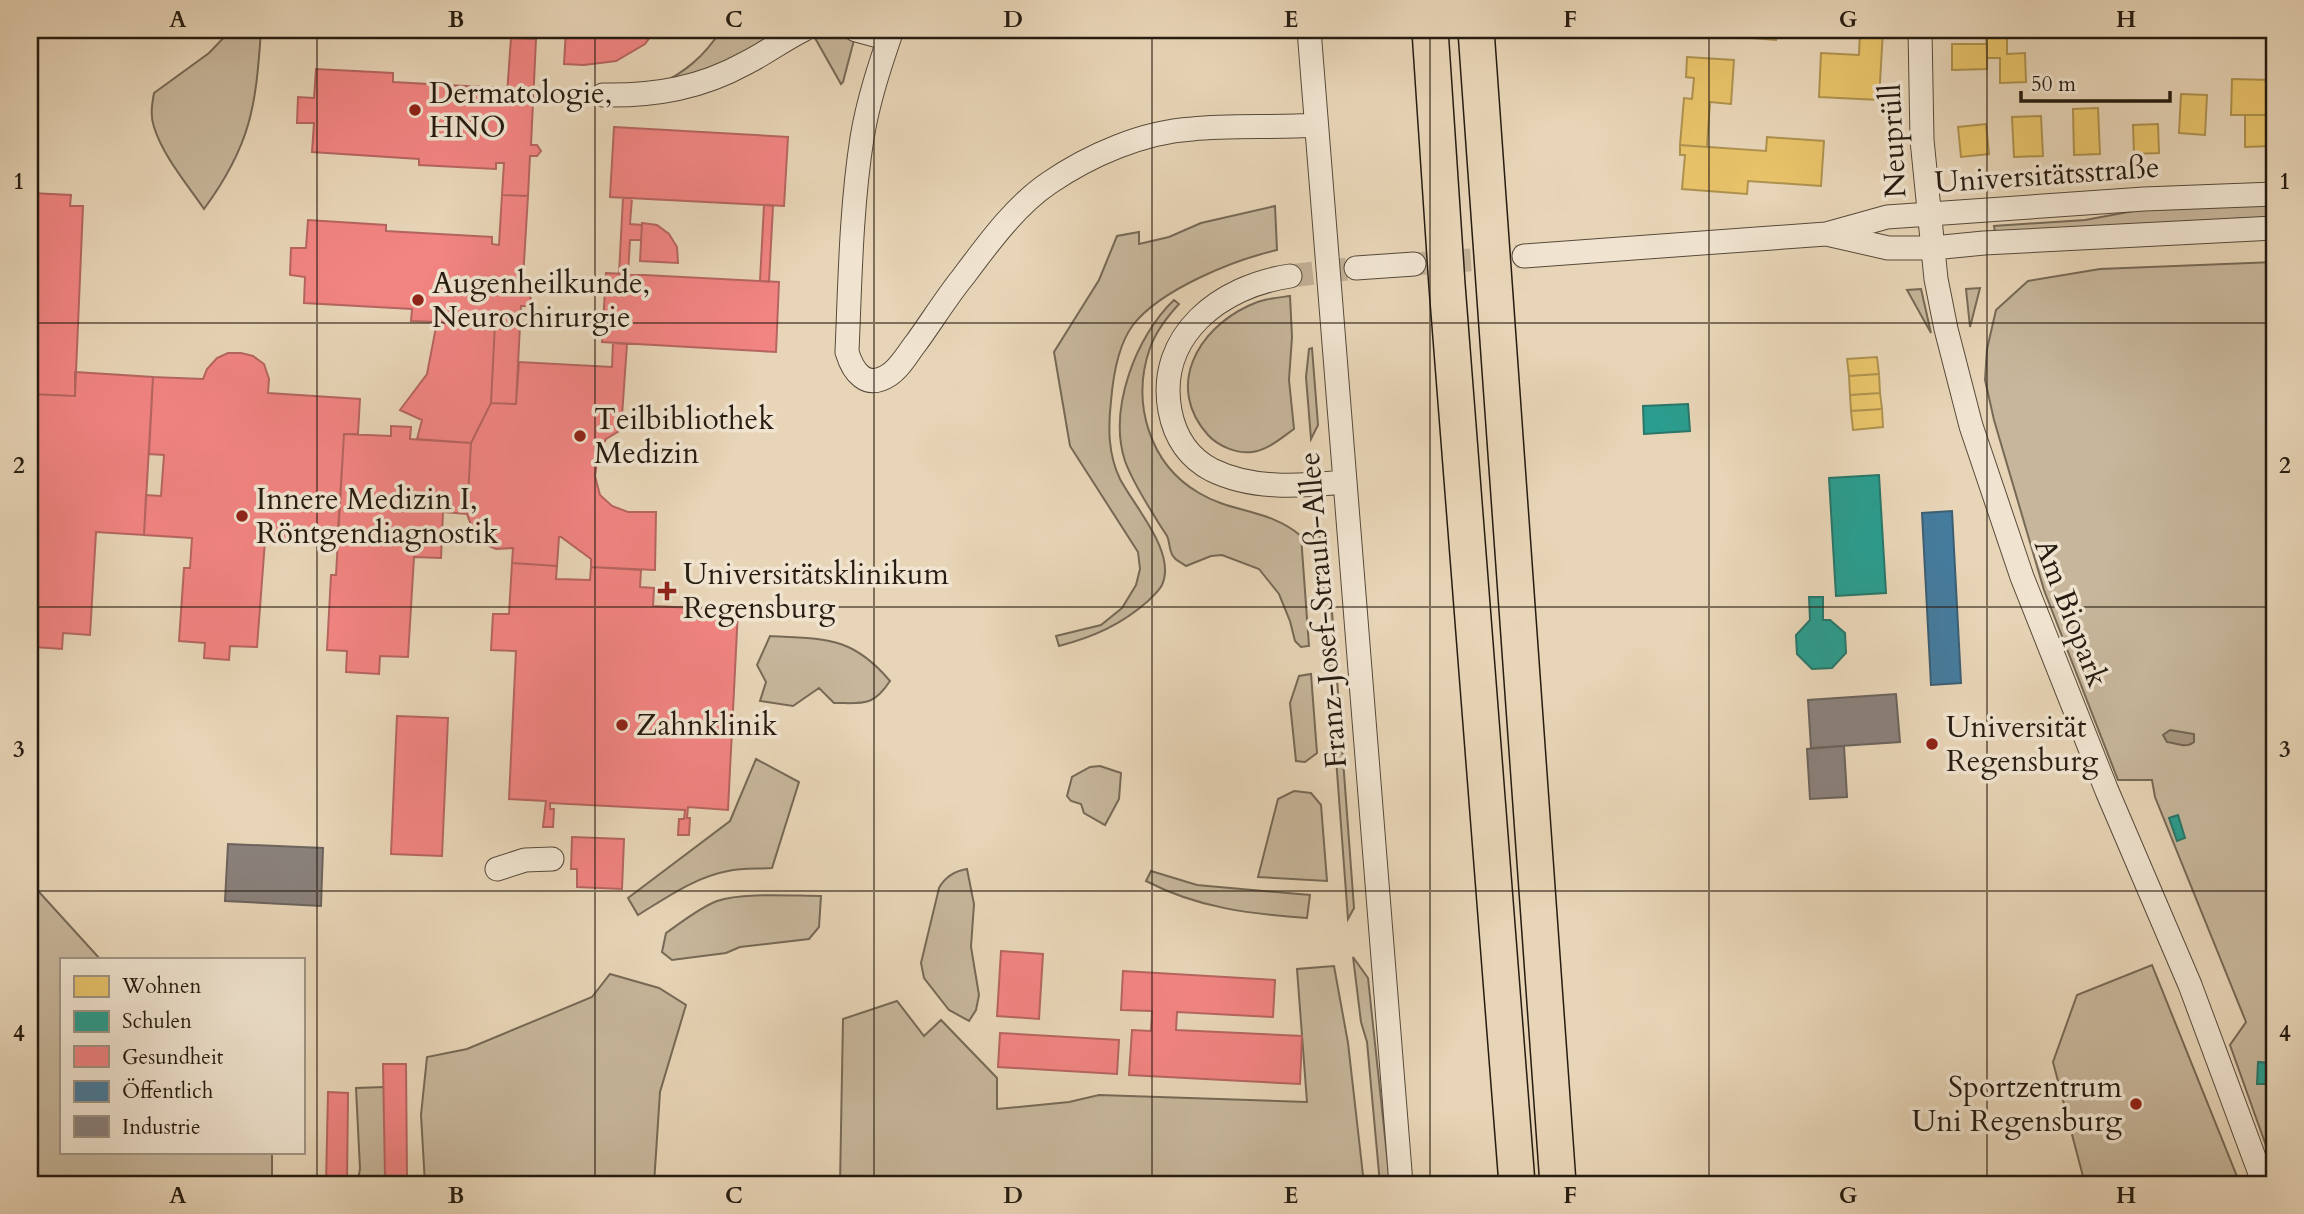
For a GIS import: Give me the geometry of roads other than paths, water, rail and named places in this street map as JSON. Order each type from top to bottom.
[{"type":"highway","points":[[1430,30],[1447,285],[1517,1184]]},
{"type":"highway","points":[[1476,30],[1558,1184]]},
{"type":"street","points":[[603,95],[650,94],[690,87],[748,62],[803,30]]},
{"type":"street","points":[[856,30],[890,34],[870,99],[862,139],[853,240],[847,352],[852,370],[863,378],[875,380],[888,376],[902,362],[962,278],[1008,223],[1047,184],[1090,158],[1141,139],[1191,129],[1315,125]]},
{"type":"street","name":"Franz-Josef-Strauß-Allee","points":[[1309,30],[1401,1184]]},
{"type":"street","name":"Neuprüll","points":[[1920,30],[1922,140],[1933,248]]},
{"type":"street","name":"Universitätsstraße","points":[[1524,256],[1826,234],[1887,217],[2144,199],[2274,194]]},
{"type":"street","name":"Universitätsstraße","points":[[1826,234],[1888,248],[1933,248],[2274,228]]},
{"type":"street","name":"Am Biopark","points":[[1933,248],[1946,329],[1971,426],[2022,577],[2194,997],[2264,1184]]},
{"type":"street","points":[[1356,268],[1415,264]]},
{"type":"street","points":[[1290,276],[1249,287],[1224,299],[1204,313],[1185,333],[1171,362],[1167,387],[1173,427],[1181,443],[1195,458],[1227,477],[1258,484],[1303,486],[1344,482]]},
{"type":"street","points":[[497,869],[525,860],[552,859]]},
{"type":"tunnel","points":[[1414,264],[1524,256]]},
{"type":"tunnel","points":[[1290,276],[1356,268]]},
{"type":"place","name":"Dermatologie, HNO","points":[[415,110]]},
{"type":"place","name":"Augenheilkunde, Neurochirurgie","points":[[418,300]]},
{"type":"place","name":"Teilbibliothek Medizin","points":[[580,436]]},
{"type":"place","name":"Innere Medizin I, Röntgendiagnostik","points":[[242,516]]},
{"type":"place","name":"Universitätsklinikum Regensburg","points":[[667,591]]},
{"type":"place","name":"Zahnklinik","points":[[622,725]]},
{"type":"place","name":"Universität Regensburg","points":[[1932,744]]},
{"type":"place","name":"Sportzentrum Uni Regensburg","points":[[2136,1104]]}]
